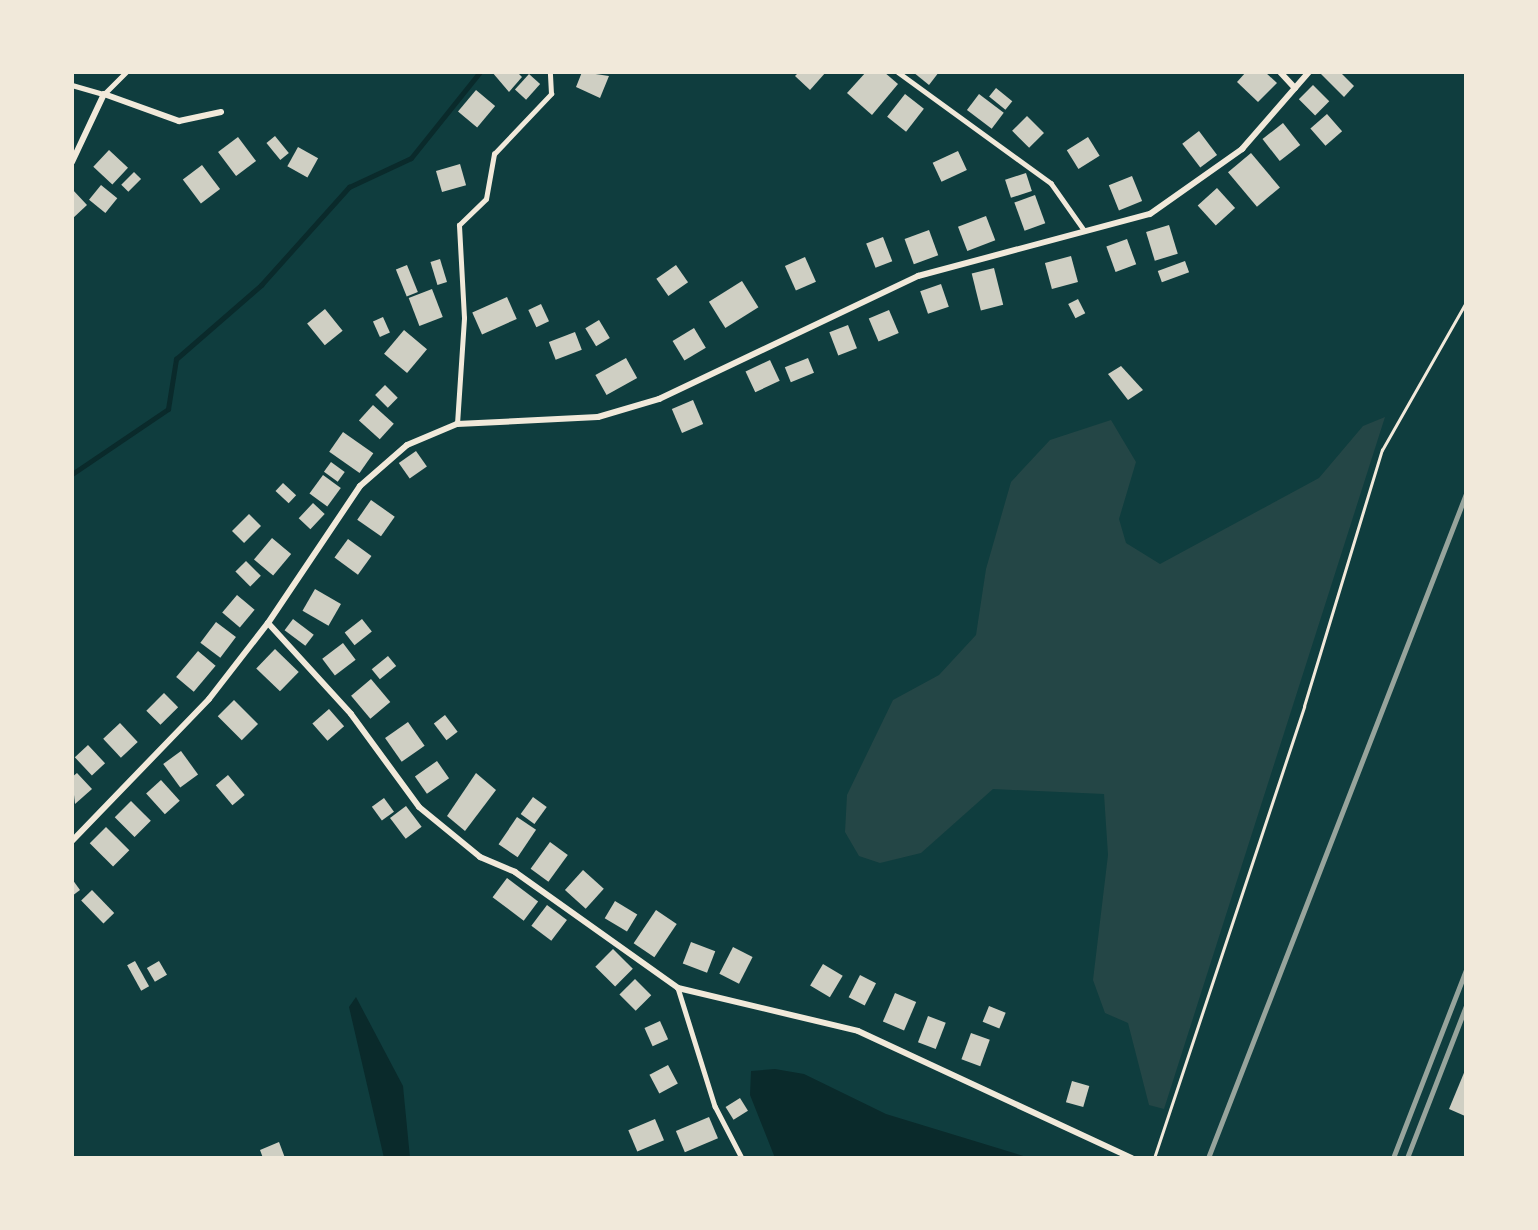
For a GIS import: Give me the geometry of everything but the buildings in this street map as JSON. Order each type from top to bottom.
[{"type":"street","points":[[1280,72],[1295,88]]},
{"type":"street","points":[[72,841],[208,699],[268,623],[360,486],[407,445],[457,424],[598,417],[659,399],[918,276],[1150,214],[1242,149],[1309,72]]},
{"type":"street","points":[[72,162],[104,94],[179,121],[221,112]]},
{"type":"street","points":[[268,623],[351,714],[419,807],[480,857],[515,872],[678,988],[858,1031],[1132,1158]]},
{"type":"lane","points":[[72,85],[104,94],[126,72]]},
{"type":"lane","points":[[457,424],[464,318],[459,225],[486,199],[494,154],[551,94],[550,72]]},
{"type":"lane","points":[[898,72],[1051,183],[1084,230]]},
{"type":"lane","points":[[678,988],[716,1106],[742,1158]]},
{"type":"path","points":[[1154,1158],[1304,706],[1382,450],[1466,302]]},
{"type":"shaded area","points":[[1385,417],[1164,1109],[1149,1105],[1128,1023],[1105,1013],[1093,980],[1108,855],[1104,794],[993,789],[921,853],[880,863],[859,856],[845,832],[847,795],[893,700],[939,675],[976,635],[986,569],[1011,482],[1050,440],[1111,420],[1136,462],[1119,519],[1126,543],[1160,564],[1319,478],[1363,426]]},
{"type":"shaded area","points":[[356,997],[403,1086],[410,1158],[384,1158],[349,1007]]},
{"type":"shaded area","points":[[775,1069],[804,1074],[886,1114],[1030,1158],[775,1158],[750,1095],[751,1071]]},
{"type":"waterway","points":[[72,474],[168,409],[176,359],[261,285],[349,187],[411,158],[480,72]]},
{"type":"railway","points":[[1208,1158],[1466,494]]},
{"type":"railway","points":[[1393,1158],[1466,970]]},
{"type":"railway","points":[[1407,1158],[1466,1006]]}]
